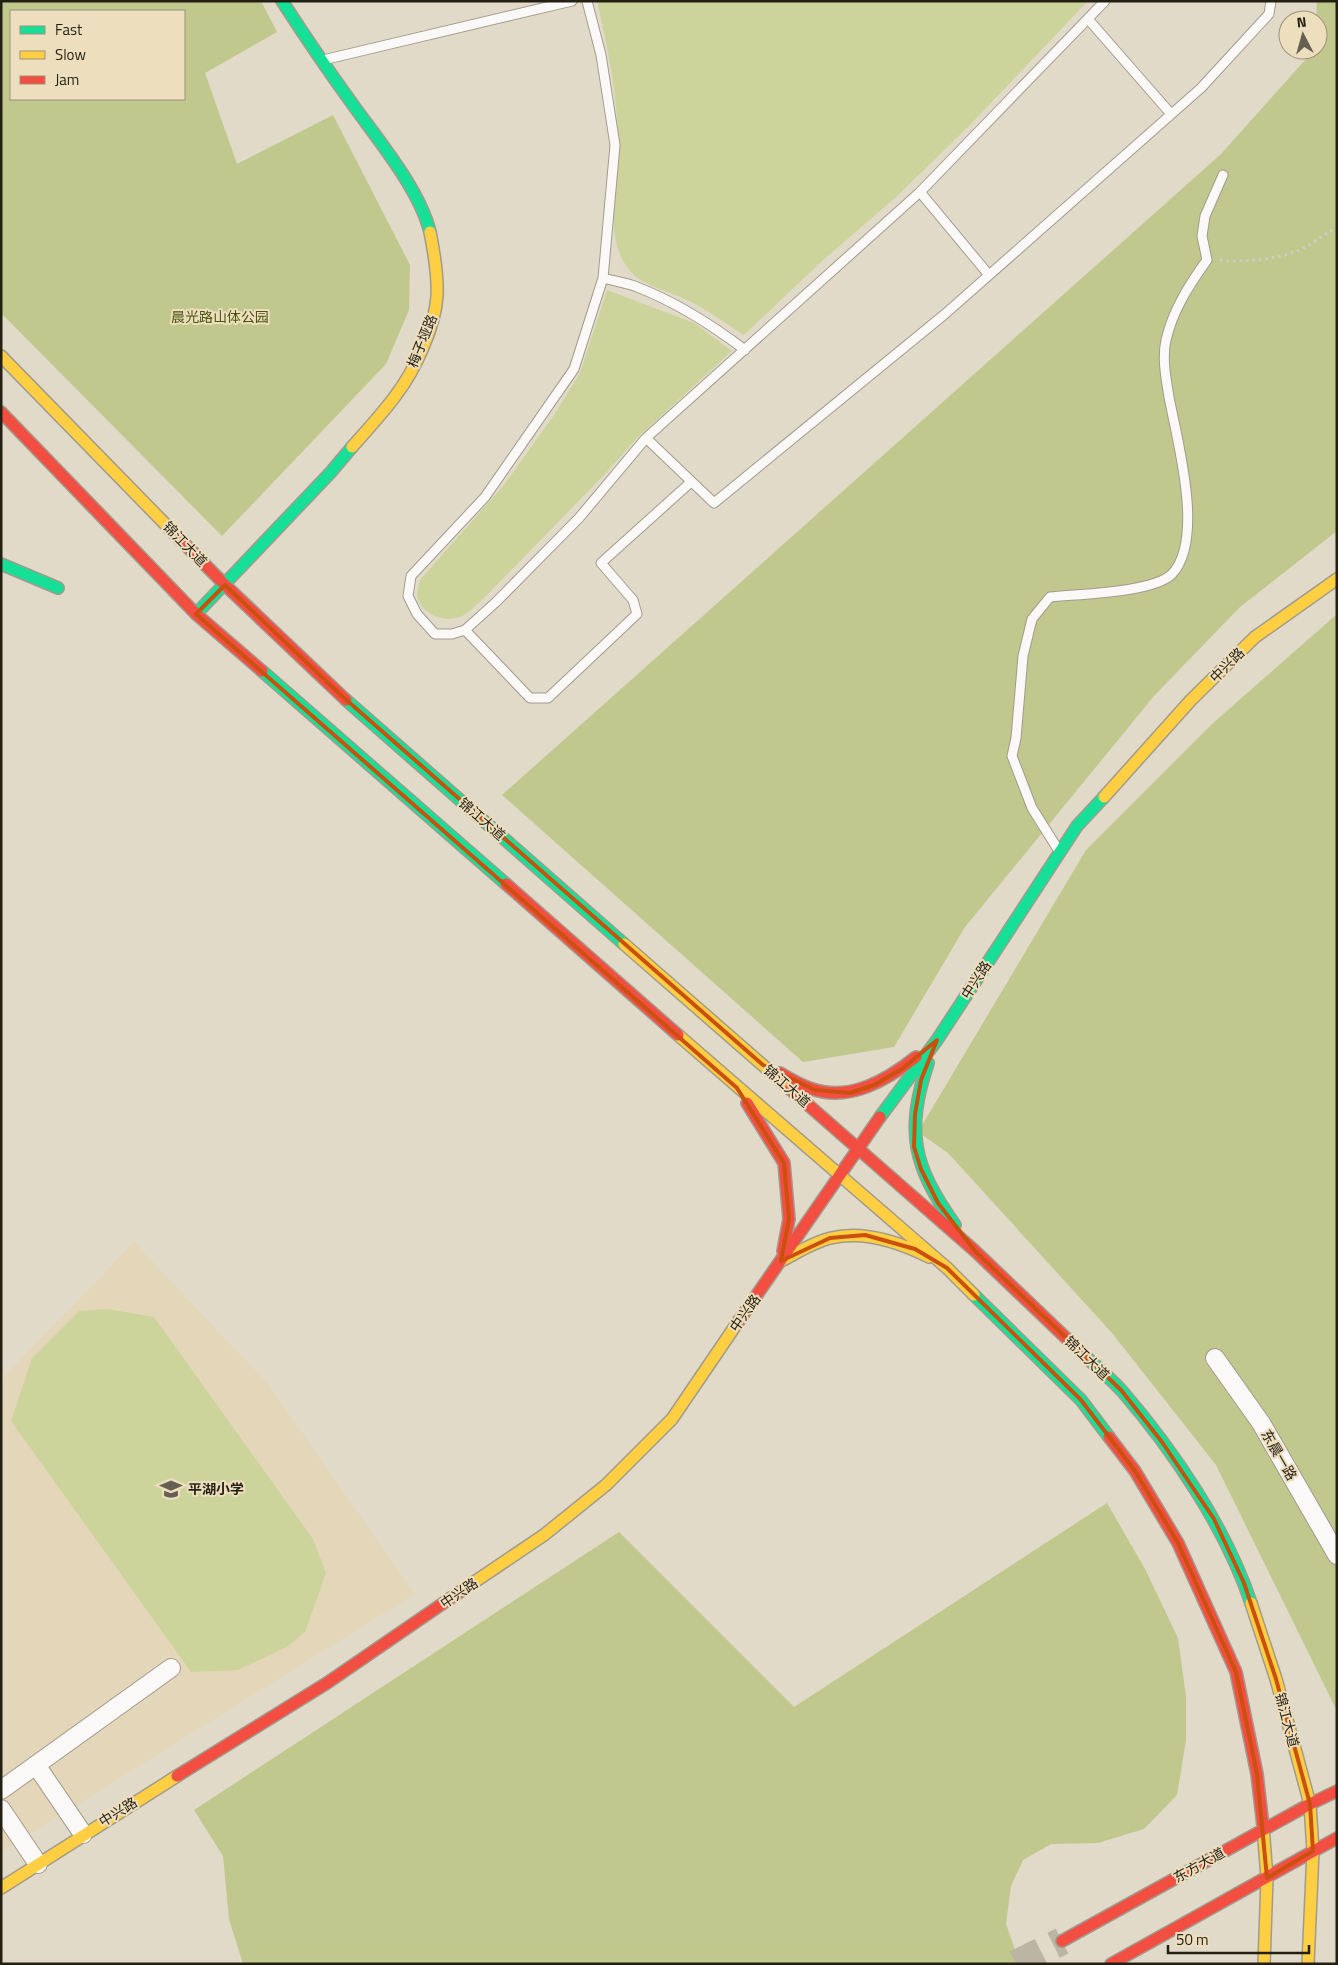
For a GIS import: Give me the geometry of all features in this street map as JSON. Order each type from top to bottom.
[{"type":"main road","name":"梅子垭路","points":[[196,614],[331,472],[397,394],[414,365],[432,324],[437,296],[437,276],[427,221],[412,191],[390,156],[320,60],[282,1]]},
{"type":"main road","name":"锦江大道","points":[[1,356],[225,585],[344,697],[975,1251],[1121,1390],[1162,1442],[1214,1519],[1246,1592],[1276,1679],[1310,1804],[1313,1851],[1308,1964]]},
{"type":"main road","points":[[1,412],[196,614],[737,1088],[947,1268],[1081,1400],[1135,1471],[1178,1543],[1236,1672],[1257,1774],[1264,1830],[1267,1878],[1264,1964]]},
{"type":"main road","points":[[1,564],[58,588]]},
{"type":"main road","name":"中兴路","points":[[1,1888],[83,1834],[327,1683],[544,1535],[606,1485],[672,1419],[857,1148],[937,1040],[1077,826],[1205,686],[1255,638],[1337,579]]},
{"type":"main road","points":[[763,1065],[816,1090],[850,1093],[874,1086],[902,1069],[937,1040]]},
{"type":"main road","points":[[937,1040],[921,1080],[915,1114],[914,1147],[921,1169],[938,1204],[975,1251]]},
{"type":"main road","points":[[737,1088],[767,1133],[784,1163],[789,1219],[781,1261]]},
{"type":"main road","points":[[781,1261],[830,1238],[866,1235],[915,1249],[947,1268]]},
{"type":"main road","name":"东方大道","points":[[1062,1941],[1310,1804],[1337,1791]]},
{"type":"main road","points":[[1111,1964],[1337,1838]]},
{"type":"street","name":"东晨一路","points":[[1215,1358],[1261,1423],[1337,1555]]},
{"type":"street","points":[[1,1790],[171,1668]]},
{"type":"street","points":[[36,1764],[83,1834]]},
{"type":"street","points":[[1,1809],[38,1864]]},
{"type":"lane","points":[[320,60],[572,1]]},
{"type":"lane","points":[[587,1],[601,55],[616,145],[603,278],[574,369],[484,497],[412,576],[408,596],[417,614],[435,634],[452,634],[464,630],[496,602],[580,518],[646,438],[920,192],[1105,1]]},
{"type":"lane","points":[[646,438],[714,504],[945,314],[1201,88],[1269,14],[1271,1]]},
{"type":"lane","points":[[1088,19],[1171,114]]},
{"type":"lane","points":[[1060,852],[1032,808],[1012,756],[1016,738],[1022,656],[1032,619],[1050,597],[1117,591],[1151,585],[1171,575],[1182,558],[1188,532],[1189,506],[1165,373],[1165,342],[1180,299],[1207,260],[1202,236],[1204,216],[1222,175]]},
{"type":"lane","points":[[920,192],[989,275]]},
{"type":"lane","points":[[603,278],[636,287],[670,303],[711,325],[745,350]]},
{"type":"lane","points":[[464,630],[530,698],[548,698],[638,614],[632,600],[601,563],[691,482]]},
{"type":"path","points":[[1207,260],[1239,261],[1269,258],[1298,251],[1337,227]]},
{"type":"highlighted area","points":[[225,585],[343,697],[763,1065],[815,1090],[850,1093],[874,1085],[902,1069],[937,1040],[921,1080],[915,1114],[914,1147],[921,1169],[938,1203],[975,1251],[1121,1390],[1162,1442],[1214,1519],[1244,1583],[1276,1679],[1310,1804],[1313,1851],[1267,1878],[1257,1774],[1236,1672],[1178,1543],[1135,1471],[1081,1400],[947,1268],[915,1249],[865,1235],[830,1238],[781,1261],[789,1219],[784,1163],[737,1088],[196,614]]},
{"type":"shaded area","name":"平湖小学","points":[[134,1242],[268,1384],[415,1594],[1,1852],[1,1380]]},
{"type":"green space","name":"晨光路山体公园","points":[[1,1],[261,1],[277,32],[205,73],[237,164],[333,115],[410,265],[409,310],[386,364],[222,536],[1,313]]},
{"type":"green space","points":[[597,1],[1088,1],[968,127],[895,198],[822,261],[744,335],[683,298],[639,279],[623,261],[617,245],[613,208],[618,150],[615,100],[608,50]]},
{"type":"green space","points":[[1317,1],[1337,1],[1337,531],[1240,607],[1154,696],[965,927],[894,1047],[803,1062],[502,795],[1221,154],[1305,60],[1328,60],[1328,10],[1317,10]]},
{"type":"green space","points":[[607,290],[694,323],[732,351],[636,439],[605,474],[472,609],[458,618],[450,619],[429,613],[419,602],[417,595],[420,580],[504,485],[554,415],[580,373]]},
{"type":"green space","points":[[1337,614],[1337,1711],[1216,1465],[1112,1333],[948,1153],[918,1132],[1086,850],[1213,723]]},
{"type":"green space","points":[[108,1309],[154,1317],[313,1539],[326,1573],[305,1632],[287,1647],[238,1670],[191,1672],[11,1421],[32,1358],[79,1311]]},
{"type":"green space","points":[[1107,1503],[1145,1569],[1178,1638],[1186,1697],[1186,1741],[1177,1795],[1144,1829],[1098,1843],[1051,1844],[1023,1860],[1011,1886],[1006,1924],[1020,1964],[243,1964],[229,1919],[223,1856],[194,1810],[619,1532],[794,1707]]},
{"type":"tunnel","points":[[1016,1964],[1062,1941]]},
{"type":"traffic: fast","points":[[282,1],[324,65],[407,181],[425,215],[430,232]]},
{"type":"traffic: fast","points":[[196,614],[331,472],[352,447]]},
{"type":"traffic: fast","points":[[1,564],[58,588]]},
{"type":"traffic: fast","points":[[262,671],[506,884]]},
{"type":"traffic: fast","points":[[346,700],[624,944]]},
{"type":"traffic: fast","points":[[880,1117],[937,1040],[1077,826],[1104,797]]},
{"type":"traffic: fast","points":[[928,1063],[917,1109],[915,1129],[917,1148],[930,1184],[955,1225]]},
{"type":"traffic: fast","points":[[974,1295],[1081,1400],[1109,1437]]},
{"type":"traffic: fast","points":[[1086,1357],[1122,1391],[1179,1464],[1213,1519],[1240,1575],[1251,1603]]},
{"type":"traffic: slow","points":[[352,447],[403,385],[423,348],[432,321],[437,296],[430,232]]},
{"type":"traffic: slow","points":[[1,356],[171,530]]},
{"type":"traffic: slow","points":[[1104,797],[1191,700],[1255,637],[1337,579]]},
{"type":"traffic: slow","points":[[624,944],[790,1089]]},
{"type":"traffic: slow","points":[[678,1035],[947,1268],[974,1295]]},
{"type":"traffic: slow","points":[[781,1261],[824,1240],[856,1235],[894,1242],[929,1257]]},
{"type":"traffic: slow","points":[[461,1591],[544,1535],[606,1485],[672,1419],[738,1322]]},
{"type":"traffic: slow","points":[[1251,1603],[1276,1679],[1310,1804],[1313,1851],[1308,1964]]},
{"type":"traffic: slow","points":[[1,1888],[177,1776]]},
{"type":"traffic: slow","points":[[1263,1826],[1267,1878],[1264,1964]]},
{"type":"traffic: jam","points":[[1,412],[196,614],[262,671]]},
{"type":"traffic: jam","points":[[171,530],[225,585],[346,700]]},
{"type":"traffic: jam","points":[[506,884],[678,1035]]},
{"type":"traffic: jam","points":[[780,1073],[812,1089],[840,1093],[854,1091],[880,1081],[916,1057]]},
{"type":"traffic: jam","points":[[790,1089],[975,1251],[1086,1357]]},
{"type":"traffic: jam","points":[[747,1103],[784,1163],[789,1219],[783,1251]]},
{"type":"traffic: jam","points":[[738,1322],[880,1117]]},
{"type":"traffic: jam","points":[[1109,1437],[1135,1471],[1178,1543],[1236,1672],[1257,1774],[1263,1826]]},
{"type":"traffic: jam","points":[[177,1776],[327,1683],[461,1591]]},
{"type":"traffic: jam","points":[[1062,1941],[1310,1804],[1337,1791]]},
{"type":"traffic: jam","points":[[1111,1964],[1337,1838]]},
{"type":"place","name":"平湖小学","points":[[171,1489]]}]
